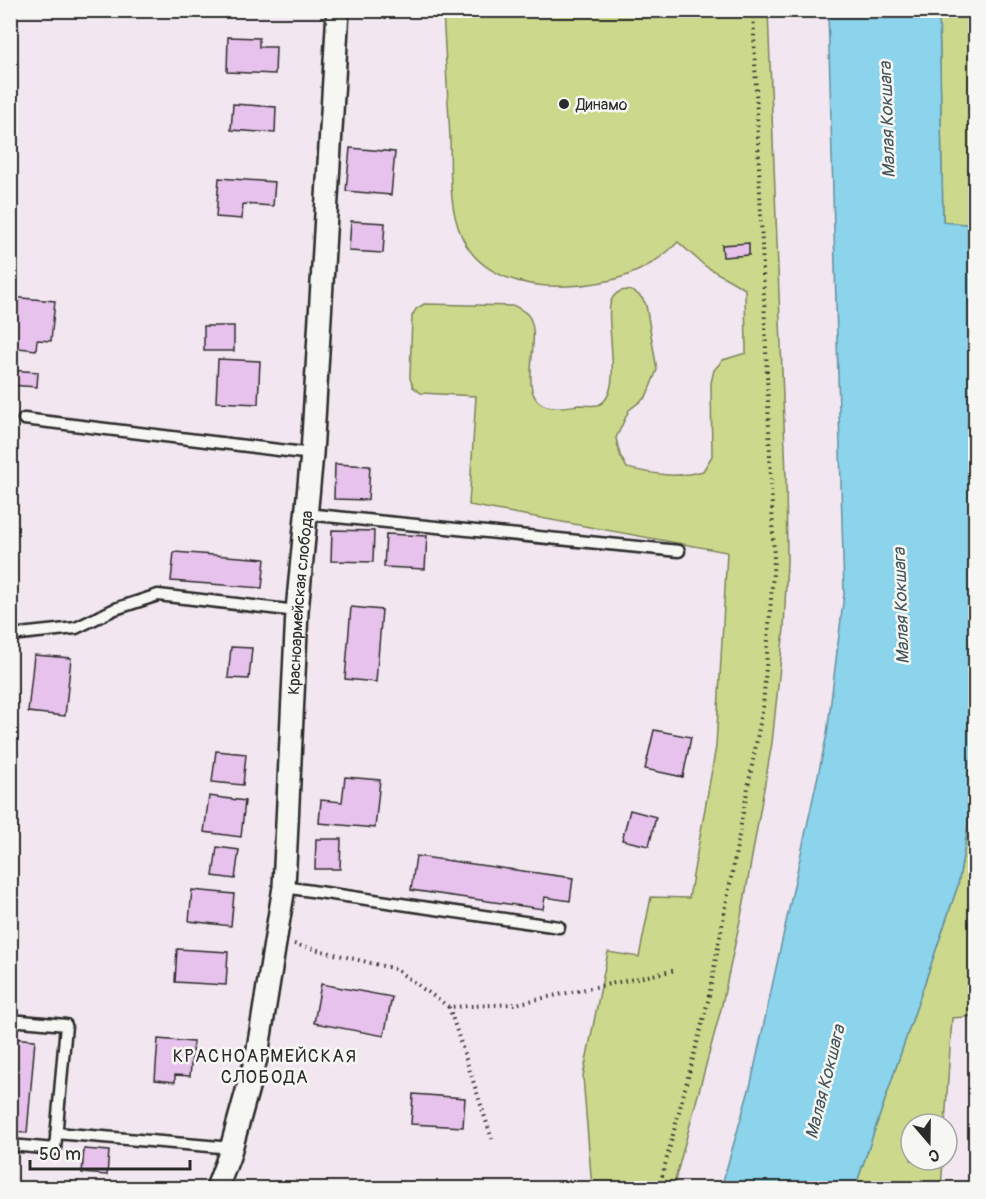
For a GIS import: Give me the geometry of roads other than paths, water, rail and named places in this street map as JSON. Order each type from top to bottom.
[{"type":"street","name":"Красноармейская слобода","points":[[217,1188],[231,1148],[257,1055],[284,887],[297,611],[312,454],[338,10]]},
{"type":"lane","points":[[24,419],[312,454]]},
{"type":"lane","points":[[306,514],[679,551]]},
{"type":"lane","points":[[10,635],[76,628],[116,609],[158,595],[297,611]]},
{"type":"lane","points":[[284,887],[559,927]]},
{"type":"lane","points":[[10,1020],[66,1025],[55,1149],[10,1145]]},
{"type":"lane","points":[[56,1133],[231,1148]]},
{"type":"water","name":"Малая Кокшага","points":[[828,11],[939,11],[943,222],[975,225],[975,786],[958,885],[855,1188],[721,1188],[751,1083],[827,734],[844,594]]},
{"type":"place","name":"Динамо","points":[[564,104]]},
{"type":"district","name":"КРАСНОАРМЕЙСКАЯ СЛОБОДА","points":[[265,1066]]}]
